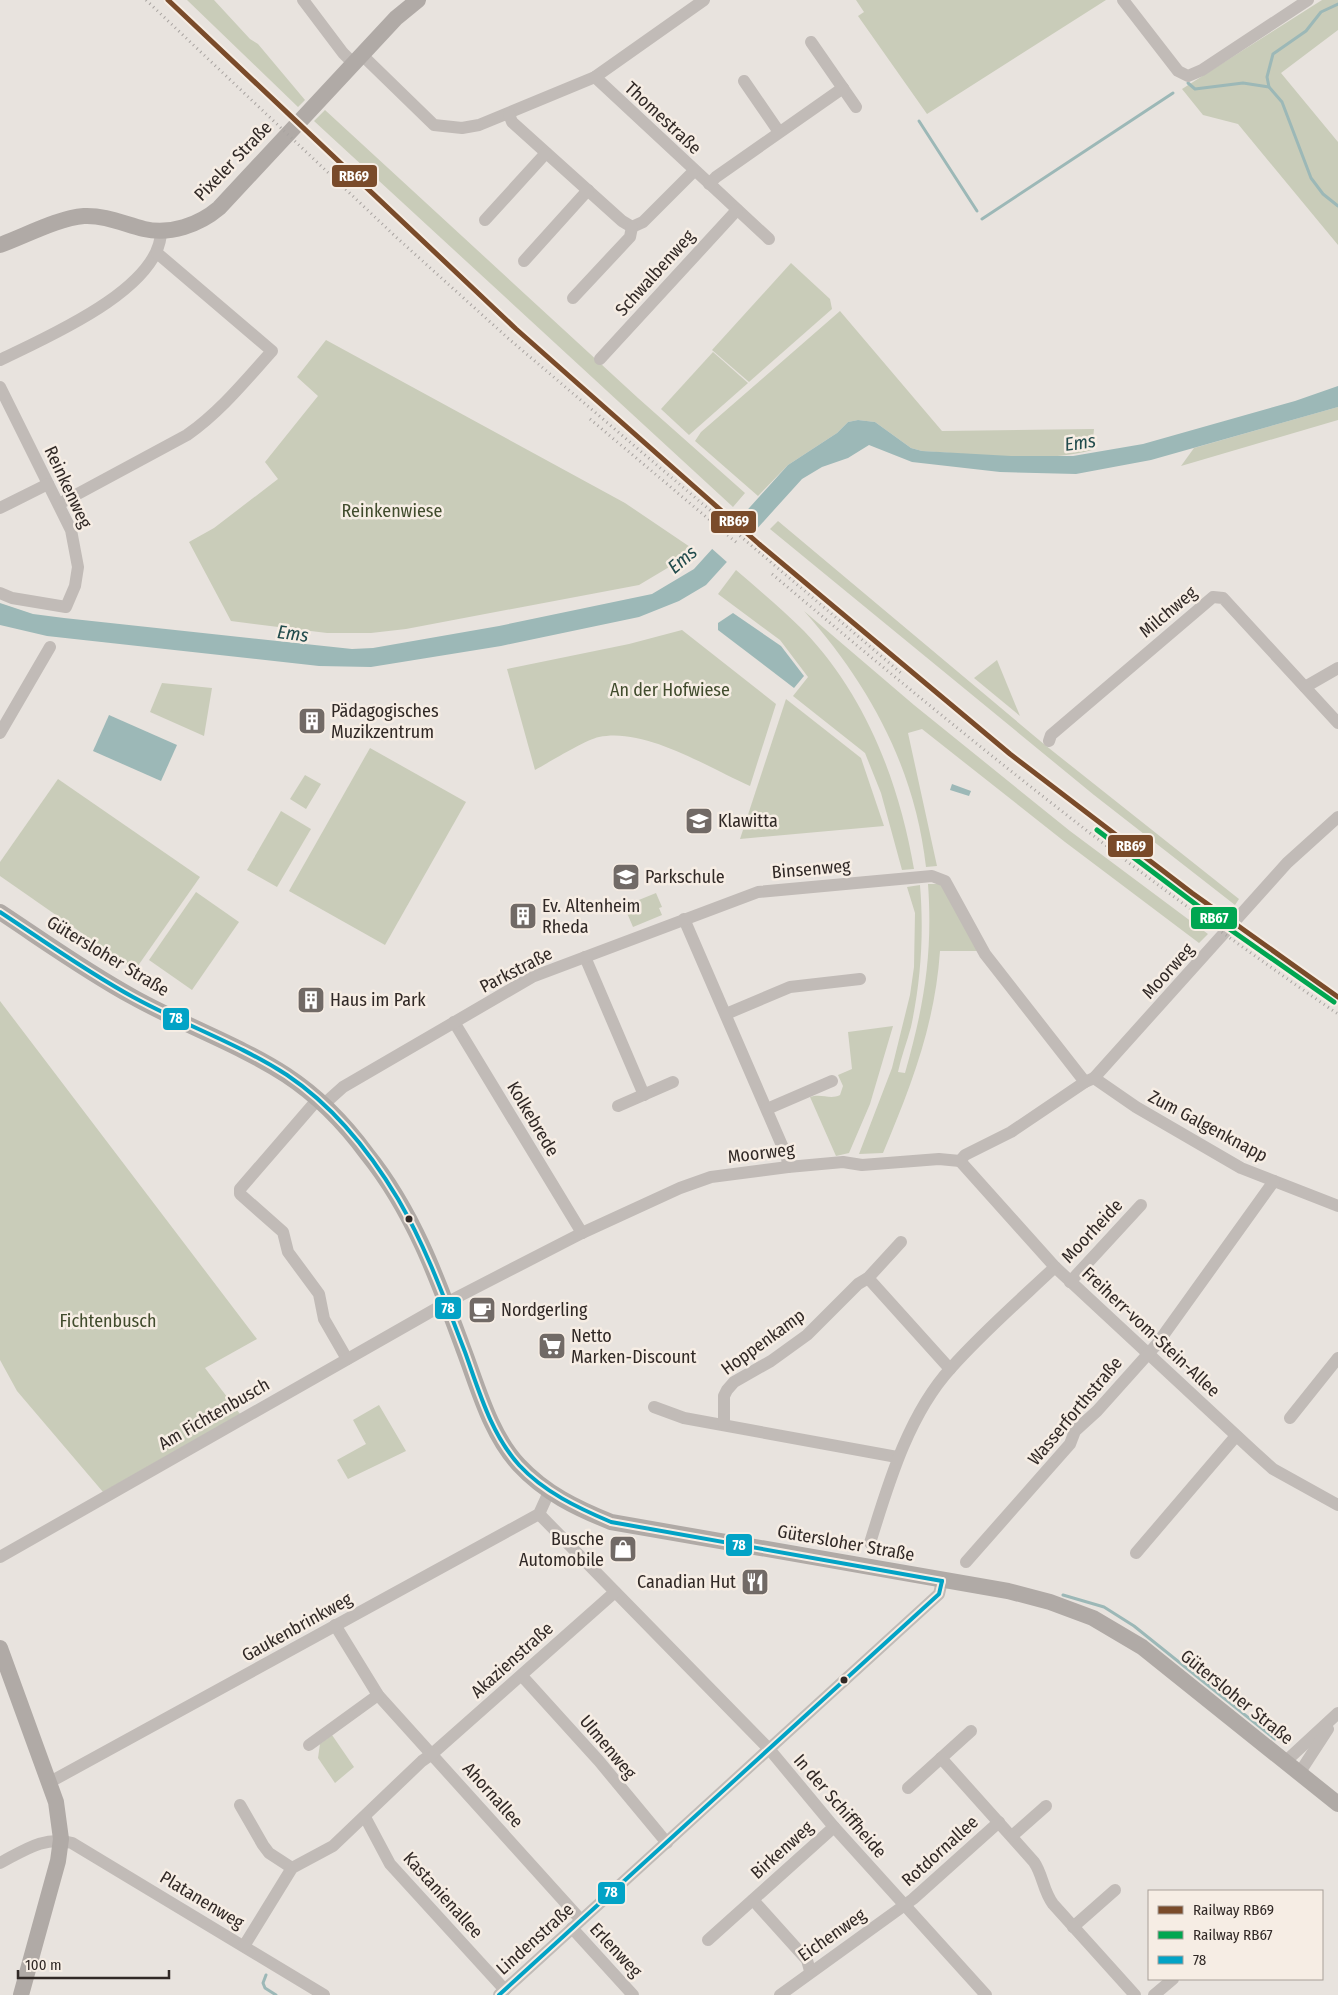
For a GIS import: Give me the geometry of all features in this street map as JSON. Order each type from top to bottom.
[{"type":"main road","name":"Pixeler Straße","points":[[0,245],[81,216],[104,218],[161,231],[191,225],[213,213],[403,10],[418,0]]},
{"type":"main road","name":"Gütersloher Straße","points":[[0,912],[69,959],[134,998],[252,1056],[287,1076],[320,1102],[350,1131],[397,1195],[422,1244],[498,1434],[518,1464],[550,1492],[580,1510],[611,1522],[942,1581],[1008,1590],[1050,1602],[1093,1618],[1142,1647],[1338,1804]]},
{"type":"main road","points":[[0,1648],[50,1782],[59,1816],[61,1839],[58,1861],[21,1995]]},
{"type":"street","points":[[303,0],[343,53],[357,59],[434,125],[462,128],[479,125],[509,114],[595,77],[704,0]]},
{"type":"street","points":[[1122,0],[1178,71],[1188,76],[1202,70],[1308,0]]},
{"type":"street","points":[[811,42],[856,106]]},
{"type":"street","name":"Thomestraße","points":[[595,77],[769,239]]},
{"type":"street","points":[[744,81],[779,132]]},
{"type":"street","points":[[709,184],[779,132],[843,88]]},
{"type":"street","points":[[509,114],[512,122],[622,221],[632,227]]},
{"type":"street","points":[[485,220],[546,153]]},
{"type":"street","points":[[632,227],[643,222],[694,171]]},
{"type":"street","points":[[524,261],[588,190]]},
{"type":"street","name":"Schwalbenweg","points":[[600,360],[737,210]]},
{"type":"street","points":[[573,298],[630,237],[632,227]]},
{"type":"street","points":[[0,360],[97,310],[136,279],[157,253],[161,231]]},
{"type":"street","points":[[59,504],[194,430],[228,402],[272,351],[157,253]]},
{"type":"street","name":"Reinkenweg","points":[[0,387],[71,530],[78,567],[75,586],[66,606],[12,598],[0,593]]},
{"type":"street","points":[[0,508],[48,484]]},
{"type":"street","name":"Milchweg","points":[[1049,741],[1050,735],[1213,597],[1223,598],[1338,723]]},
{"type":"street","points":[[0,733],[50,647]]},
{"type":"street","points":[[1306,687],[1338,668]]},
{"type":"street","name":"Moorweg","points":[[446,1303],[582,1233],[689,1184],[711,1178],[788,1166],[843,1162],[862,1165],[939,1159],[960,1161],[965,1155],[995,1142],[1089,1080],[1287,863],[1338,817]]},
{"type":"street","name":"Binsenweg","points":[[684,918],[758,892],[932,876],[945,881],[985,954],[1089,1080]]},
{"type":"street","points":[[684,918],[767,1109],[787,1157],[788,1166]]},
{"type":"street","name":"Parkstraße","points":[[347,1359],[324,1319],[319,1294],[288,1252],[282,1232],[240,1194],[240,1189],[320,1102],[343,1087],[532,977],[684,918]]},
{"type":"street","points":[[585,957],[644,1095]]},
{"type":"street","points":[[726,1014],[790,986],[860,978]]},
{"type":"street","name":"Kolkebrede","points":[[454,1022],[582,1233]]},
{"type":"street","name":"Zum Galgenknapp","points":[[1089,1080],[1241,1168],[1338,1206]]},
{"type":"street","points":[[767,1109],[832,1081]]},
{"type":"street","points":[[618,1106],[673,1082]]},
{"type":"street","name":"Freiherr-vom-Stein-Allee","points":[[960,1161],[1070,1282],[1273,1470],[1338,1505]]},
{"type":"street","name":"Wasserforthstraße","points":[[966,1562],[1070,1444],[1075,1432],[1097,1411],[1148,1353],[1274,1180]]},
{"type":"street","name":"Moorheide","points":[[1070,1282],[1140,1205]]},
{"type":"street","name":"Hoppenkamp","points":[[724,1425],[724,1396],[734,1382],[771,1361],[807,1335],[858,1284],[868,1278],[902,1242]]},
{"type":"street","points":[[870,1544],[897,1457],[928,1400],[950,1369],[1055,1267]]},
{"type":"street","points":[[868,1278],[950,1369]]},
{"type":"street","name":"Am Fichtenbusch","points":[[0,1557],[446,1303]]},
{"type":"street","points":[[1290,1418],[1338,1358]]},
{"type":"street","points":[[654,1406],[684,1418],[897,1457]]},
{"type":"street","points":[[1136,1553],[1236,1436]]},
{"type":"street","points":[[539,1514],[550,1492]]},
{"type":"street","name":"In der Schiffheide","points":[[539,1514],[770,1750],[834,1826],[986,1995]]},
{"type":"street","name":"Gaukenbrinkweg","points":[[50,1782],[539,1514]]},
{"type":"street","name":"Lindenstraße","points":[[502,1992],[770,1750],[939,1594],[942,1581]]},
{"type":"street","name":"Akazienstraße","points":[[432,1754],[615,1592]]},
{"type":"street","name":"Ahornallee","points":[[335,1626],[378,1695],[432,1754],[577,1924]]},
{"type":"street","name":"Ulmenweg","points":[[522,1676],[599,1761],[667,1843]]},
{"type":"street","points":[[309,1745],[378,1695]]},
{"type":"street","points":[[1286,1761],[1338,1713]]},
{"type":"street","points":[[1300,1772],[1338,1713]]},
{"type":"street","points":[[908,1788],[971,1731]]},
{"type":"street","points":[[244,1946],[292,1868],[333,1846],[403,1778],[432,1754]]},
{"type":"street","name":"Rotdornallee","points":[[941,1758],[1034,1862],[1040,1870],[1046,1896],[1135,1995]]},
{"type":"street","points":[[240,1805],[263,1846],[269,1853],[292,1868]]},
{"type":"street","points":[[1012,1836],[1046,1806]]},
{"type":"street","name":"Kastanienallee","points":[[365,1817],[390,1864],[502,1992]]},
{"type":"street","name":"Rotdornallee","points":[[904,1905],[999,1822]]},
{"type":"street","name":"Birkenweg","points":[[708,1940],[834,1826]]},
{"type":"street","points":[[0,1862],[42,1841],[61,1839]]},
{"type":"street","name":"Platanenweg","points":[[61,1839],[72,1843],[324,1995]]},
{"type":"street","points":[[1073,1927],[1115,1890]]},
{"type":"street","name":"Birkenweg","points":[[754,1900],[807,1960],[810,1971]]},
{"type":"street","name":"Eichenweg","points":[[780,1995],[810,1971],[820,1968],[904,1905]]},
{"type":"street","name":"Erlenweg","points":[[577,1924],[634,1995]]},
{"type":"street","points":[[1154,1995],[1171,1980]]},
{"type":"green space","points":[[187,0],[214,0],[250,39],[258,44],[305,100],[298,107]]},
{"type":"green space","points":[[856,0],[1106,0],[927,114],[858,16],[864,12]]},
{"type":"green space","points":[[1322,0],[1338,0],[1338,30],[1281,73],[1338,142],[1338,245],[1238,124],[1203,115],[1182,89]]},
{"type":"green space","points":[[325,110],[638,398],[745,493],[733,507],[314,121]]},
{"type":"green space","points":[[791,263],[830,299],[832,309],[749,382],[712,350]]},
{"type":"green space","points":[[840,311],[942,431],[1094,429],[1092,450],[1072,454],[1029,457],[922,451],[911,448],[875,422],[858,420],[848,422],[837,433],[788,465],[758,496],[695,441],[701,432]]},
{"type":"green space","name":"Reinkenwiese","points":[[326,340],[625,503],[696,551],[639,585],[406,629],[371,633],[327,633],[231,621],[189,542],[214,528],[278,479],[265,462],[318,396],[297,377]]},
{"type":"green space","points":[[713,352],[748,383],[689,435],[661,409]]},
{"type":"green space","points":[[1338,407],[1338,420],[1181,466],[1194,448]]},
{"type":"green space","points":[[778,521],[1045,745],[1239,899],[1235,905],[1094,795],[770,529]]},
{"type":"green space","points":[[736,570],[804,631],[826,656],[845,683],[877,742],[889,773],[908,836],[914,869],[902,870],[881,793],[865,753],[793,696],[808,677],[780,640],[718,594]]},
{"type":"green space","points":[[804,611],[914,705],[1070,831],[1208,934],[1199,943],[1065,842],[922,729],[908,733],[937,866],[926,867],[912,796],[886,730],[849,668]]},
{"type":"green space","name":"An der Hofwiese","points":[[682,630],[776,704],[750,786],[656,743],[617,735],[593,739],[535,770],[507,669],[629,644]]},
{"type":"green space","points":[[997,660],[1020,716],[974,678]]},
{"type":"green space","points":[[162,683],[212,688],[204,736],[150,712]]},
{"type":"green space","points":[[786,699],[861,758],[884,826],[740,839]]},
{"type":"green space","points":[[370,748],[466,802],[385,945],[289,891]]},
{"type":"green space","points":[[305,775],[321,784],[306,809],[290,799]]},
{"type":"green space","points":[[58,779],[200,877],[135,970],[0,876],[0,862]]},
{"type":"green space","points":[[281,811],[311,829],[277,887],[247,870]]},
{"type":"green space","points":[[928,884],[942,884],[980,951],[940,951],[933,1004],[927,1030],[912,1079],[893,1128],[883,1153],[859,1154],[892,1068],[910,995],[914,967],[915,913],[907,887],[920,885],[922,939],[917,992],[911,1027],[898,1072],[905,1073],[912,1049],[926,980],[929,934]]},
{"type":"green space","points":[[196,892],[239,922],[192,990],[149,960]]},
{"type":"green space","points":[[656,893],[662,907],[659,908],[662,915],[633,927],[624,906]]},
{"type":"green space","name":"Fichtenbusch","points":[[0,1001],[257,1339],[205,1368],[240,1414],[103,1492],[17,1391],[0,1360]]},
{"type":"green space","points":[[893,1026],[870,1104],[849,1153],[836,1156],[810,1097],[833,1097],[840,1095],[843,1086],[838,1075],[852,1069],[848,1032]]},
{"type":"green space","points":[[379,1405],[406,1451],[348,1479],[337,1460],[366,1444],[353,1420]]},
{"type":"green space","points":[[332,1735],[354,1767],[335,1783],[318,1758],[320,1744]]},
{"type":"water","points":[[1338,386],[1338,407],[1151,460],[1076,474],[1000,472],[912,462],[869,445],[848,458],[822,467],[802,479],[706,585],[679,601],[639,617],[501,646],[371,667],[319,666],[47,636],[0,625],[0,603],[33,614],[352,649],[373,648],[499,626],[652,594],[694,569],[788,465],[837,433],[848,422],[858,420],[875,422],[911,448],[922,451],[1011,456],[1073,456],[1143,444],[1295,401]]},
{"type":"water","points":[[733,613],[781,646],[804,676],[794,688],[718,630],[718,623]]},
{"type":"water","points":[[109,715],[177,745],[161,781],[93,751]]},
{"type":"water","points":[[952,784],[971,791],[969,796],[950,790]]},
{"type":"pier","points":[[740,513],[760,529],[728,563],[710,547]]},
{"type":"waterway","points":[[1338,4],[1321,12],[1306,31],[1273,54],[1267,77],[1269,87],[1282,102],[1311,178],[1323,194],[1338,206]]},
{"type":"waterway","points":[[1188,83],[1195,89],[1243,83],[1269,87]]},
{"type":"waterway","points":[[982,219],[1173,93]]},
{"type":"waterway","points":[[919,121],[977,211]]},
{"type":"waterway","points":[[1063,1595],[1104,1607],[1134,1626],[1275,1739]]},
{"type":"waterway","points":[[266,1975],[263,1983],[265,1988],[276,1995]]},
{"type":"railway","points":[[146,0],[396,237],[509,339],[901,673]]},
{"type":"railway","points":[[590,419],[737,543]]},
{"type":"railway","points":[[772,574],[1049,801],[1191,910],[1338,1014]]},
{"type":"rail line","name":"RB69","points":[[168,0],[516,329],[759,544],[1010,754],[1192,893],[1338,997]]},
{"type":"rail line","name":"RB67","points":[[1097,830],[1218,921],[1334,1002]]},
{"type":"transit line","name":"78","points":[[0,912],[82,967],[116,987],[152,1007],[269,1064],[304,1087],[335,1115],[363,1147],[387,1181],[408,1217],[434,1274],[487,1412],[501,1440],[519,1465],[550,1491],[574,1505],[611,1522],[942,1581]]},
{"type":"transit line","name":"78","points":[[499,1995],[939,1594],[942,1581]]},
{"type":"place","name":"Pädagogisches Muzikzentrum","points":[[312,721]]},
{"type":"place","name":"Klawitta","points":[[699,821]]},
{"type":"place","name":"Parkschule","points":[[626,877]]},
{"type":"place","name":"Ev. Altenheim Rheda","points":[[523,916]]},
{"type":"place","name":"Haus im Park","points":[[311,1000]]},
{"type":"place","name":"Nordgerling","points":[[482,1310]]},
{"type":"place","name":"Netto Marken-Discount","points":[[552,1346]]},
{"type":"place","name":"Busche Automobile","points":[[623,1549]]},
{"type":"place","name":"Canadian Hut","points":[[755,1582]]},
{"type":"water label","name":"Ems","points":[[1080,442]]},
{"type":"water label","name":"Ems","points":[[682,559]]},
{"type":"water label","name":"Ems","points":[[293,633]]}]
